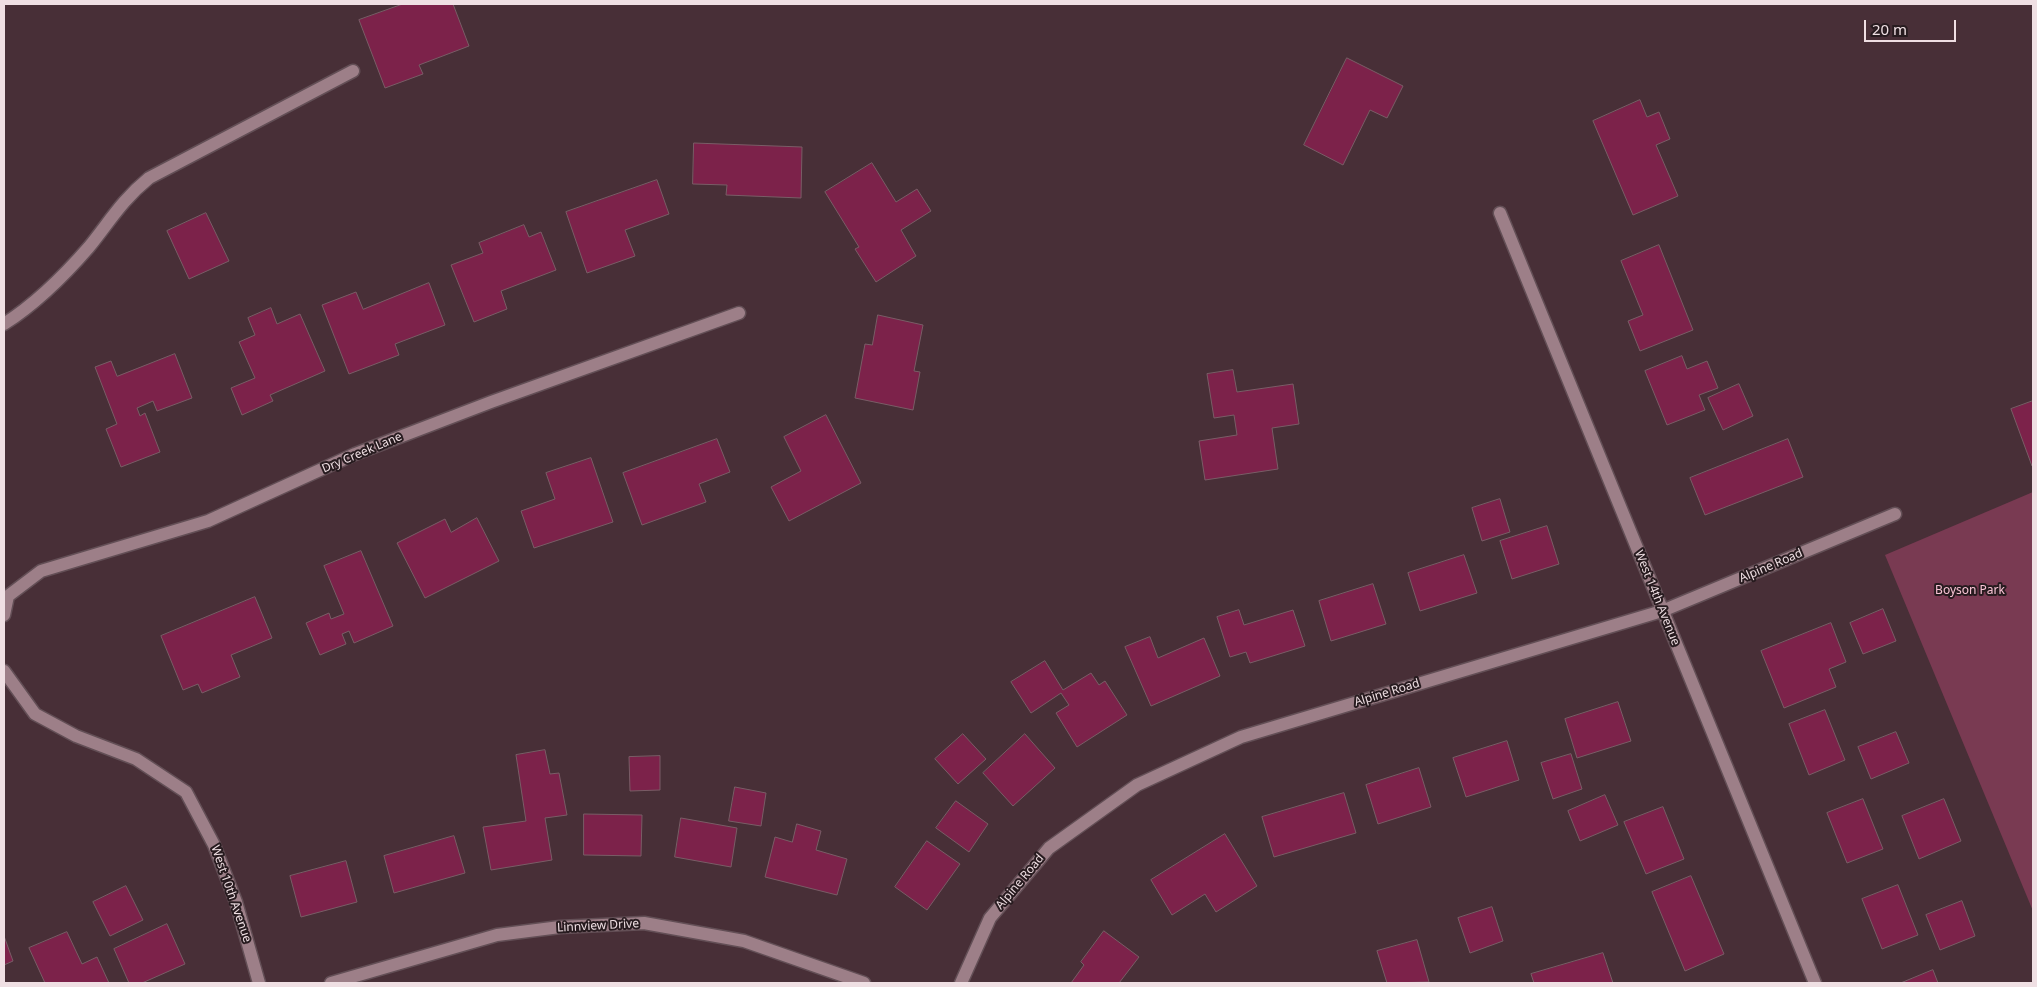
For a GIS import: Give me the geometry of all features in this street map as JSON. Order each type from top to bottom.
[{"type":"street","points":[[4,324],[24,311],[55,286],[89,246],[127,196],[149,178],[353,71]]},
{"type":"street","name":"West 14th Avenue","points":[[1500,213],[1814,983]]},
{"type":"street","name":"Dry Creek Lane","points":[[4,615],[8,596],[41,571],[208,521],[356,454],[491,402],[739,313]]},
{"type":"street","name":"Alpine Road","points":[[961,983],[990,918],[1048,848],[1137,785],[1242,737],[1662,611],[1895,514]]},
{"type":"street","name":"West 10th Avenue","points":[[4,672],[35,714],[76,736],[136,759],[186,792],[214,845],[236,902],[260,983]]},
{"type":"street","name":"Linnview Drive","points":[[331,983],[497,935],[560,927],[644,923],[744,940],[864,983]]},
{"type":"green space","name":"Boyson Park","points":[[2033,492],[2033,911],[1885,555]]},
{"type":"building","points":[[403,4],[453,4],[469,46],[419,65],[423,74],[385,88],[359,20]]},
{"type":"building","points":[[1347,58],[1403,86],[1387,118],[1370,110],[1343,165],[1304,145]]},
{"type":"building","points":[[1640,100],[1647,117],[1659,112],[1670,139],[1656,145],[1678,196],[1633,215],[1593,121]]},
{"type":"building","points":[[694,143],[802,147],[801,198],[726,195],[727,185],[693,184]]},
{"type":"building","points":[[872,163],[896,202],[917,189],[931,211],[901,230],[916,256],[876,282],[855,249],[859,247],[825,192]]},
{"type":"building","points":[[657,180],[669,214],[625,230],[635,256],[587,273],[566,212]]},
{"type":"building","points":[[206,213],[229,261],[189,279],[167,231]]},
{"type":"building","points":[[524,225],[529,237],[541,232],[556,270],[501,291],[507,309],[474,322],[451,265],[483,253],[479,243]]},
{"type":"building","points":[[1659,245],[1693,330],[1640,351],[1628,321],[1643,315],[1621,261]]},
{"type":"building","points":[[429,283],[445,325],[395,344],[399,355],[349,374],[322,305],[356,292],[363,309]]},
{"type":"building","points":[[271,308],[277,324],[300,314],[325,371],[270,395],[273,401],[242,415],[231,388],[255,378],[239,342],[255,335],[248,318]]},
{"type":"building","points":[[878,315],[923,325],[914,371],[920,372],[913,410],[855,398],[865,344],[872,345]]},
{"type":"building","points":[[175,354],[192,398],[157,411],[153,401],[137,408],[140,416],[145,413],[160,452],[121,467],[106,429],[117,424],[95,367],[111,361],[117,376]]},
{"type":"building","points":[[1682,356],[1687,369],[1707,361],[1718,388],[1699,395],[1705,410],[1667,425],[1645,371]]},
{"type":"building","points":[[1233,370],[1237,392],[1293,384],[1299,424],[1272,428],[1278,469],[1205,480],[1199,441],[1237,435],[1234,415],[1214,418],[1207,374]]},
{"type":"building","points":[[1739,384],[1753,416],[1723,430],[1708,398]]},
{"type":"building","points":[[2033,401],[2033,466],[2032,466],[2011,409]]},
{"type":"building","points":[[826,415],[861,483],[789,521],[771,487],[801,471],[784,437]]},
{"type":"building","points":[[717,439],[730,472],[699,484],[706,502],[642,525],[623,473]]},
{"type":"building","points":[[1788,439],[1803,477],[1705,515],[1690,478]]},
{"type":"building","points":[[591,458],[613,522],[534,548],[521,511],[555,499],[546,473]]},
{"type":"building","points":[[1500,499],[1510,532],[1482,541],[1472,508]]},
{"type":"building","points":[[477,518],[499,561],[425,598],[397,543],[445,519],[451,532]]},
{"type":"building","points":[[1547,526],[1559,564],[1512,579],[1500,541]]},
{"type":"building","points":[[361,551],[393,626],[354,643],[349,631],[342,634],[346,644],[320,655],[306,623],[329,613],[331,619],[344,614],[324,566]]},
{"type":"building","points":[[1464,555],[1477,593],[1420,611],[1408,573]]},
{"type":"building","points":[[1373,584],[1386,624],[1331,641],[1319,601]]},
{"type":"building","points":[[255,597],[272,638],[231,655],[240,677],[202,693],[198,684],[183,690],[161,636]]},
{"type":"building","points":[[1883,609],[1896,641],[1863,654],[1850,623]]},
{"type":"building","points":[[1239,610],[1244,625],[1293,610],[1305,646],[1250,663],[1246,652],[1230,657],[1217,617]]},
{"type":"building","points":[[1831,623],[1846,662],[1829,669],[1836,687],[1784,708],[1761,651]]},
{"type":"building","points":[[1150,637],[1158,658],[1204,638],[1220,676],[1151,706],[1125,647]]},
{"type":"building","points":[[1045,661],[1063,690],[1091,673],[1099,685],[1105,681],[1127,715],[1077,747],[1056,713],[1069,705],[1061,693],[1031,713],[1011,682]]},
{"type":"building","points":[[1618,702],[1631,741],[1577,758],[1565,719]]},
{"type":"building","points":[[1825,710],[1845,760],[1809,775],[1789,724]]},
{"type":"building","points":[[1896,732],[1909,763],[1871,779],[1858,747]]},
{"type":"building","points":[[963,734],[986,759],[958,784],[935,759]]},
{"type":"building","points":[[1025,734],[1055,768],[1013,806],[983,773]]},
{"type":"building","points":[[1507,741],[1519,780],[1466,797],[1453,758]]},
{"type":"building","points":[[545,750],[550,774],[559,773],[567,815],[545,818],[552,860],[491,870],[483,827],[526,821],[516,755]]},
{"type":"building","points":[[1571,754],[1582,789],[1553,799],[1541,763]]},
{"type":"building","points":[[660,756],[660,790],[630,791],[629,757]]},
{"type":"building","points":[[1419,768],[1431,807],[1378,824],[1366,785]]},
{"type":"building","points":[[735,787],[766,793],[761,826],[729,821]]},
{"type":"building","points":[[1344,793],[1356,833],[1274,857],[1262,817]]},
{"type":"building","points":[[1605,795],[1618,825],[1580,841],[1568,811]]},
{"type":"building","points":[[1863,799],[1883,849],[1847,863],[1827,813]]},
{"type":"building","points":[[1944,799],[1961,841],[1919,859],[1902,816]]},
{"type":"building","points":[[956,801],[988,824],[969,852],[936,828]]},
{"type":"building","points":[[1663,807],[1684,859],[1646,874],[1624,822]]},
{"type":"building","points":[[584,814],[642,815],[641,856],[584,855]]},
{"type":"building","points":[[681,818],[737,828],[731,867],[675,857]]},
{"type":"building","points":[[797,824],[821,831],[816,850],[847,859],[837,895],[765,877],[775,837],[792,842]]},
{"type":"building","points":[[1225,834],[1257,886],[1216,912],[1205,894],[1172,915],[1151,880]]},
{"type":"building","points":[[454,836],[465,873],[394,893],[384,856]]},
{"type":"building","points":[[927,841],[960,864],[927,910],[895,887]]},
{"type":"building","points":[[346,861],[357,902],[301,917],[290,876]]},
{"type":"building","points":[[1691,876],[1724,954],[1685,971],[1652,892]]},
{"type":"building","points":[[1898,885],[1918,935],[1882,949],[1862,899]]},
{"type":"building","points":[[126,886],[143,920],[110,936],[93,902]]},
{"type":"building","points":[[1962,901],[1975,936],[1940,950],[1926,915]]},
{"type":"building","points":[[1492,907],[1503,941],[1470,953],[1458,918]]},
{"type":"building","points":[[167,924],[185,964],[142,983],[129,983],[114,949]]},
{"type":"building","points":[[1104,931],[1139,957],[1119,983],[1071,983],[1084,965],[1081,962]]},
{"type":"building","points":[[67,932],[82,964],[97,957],[109,983],[45,983],[29,948]]},
{"type":"building","points":[[4,936],[13,961],[4,965]]},
{"type":"building","points":[[1417,940],[1429,982],[1387,983],[1377,951]]},
{"type":"building","points":[[1603,953],[1613,983],[1534,983],[1531,974]]},
{"type":"building","points":[[1933,970],[1938,983],[1901,983]]}]
